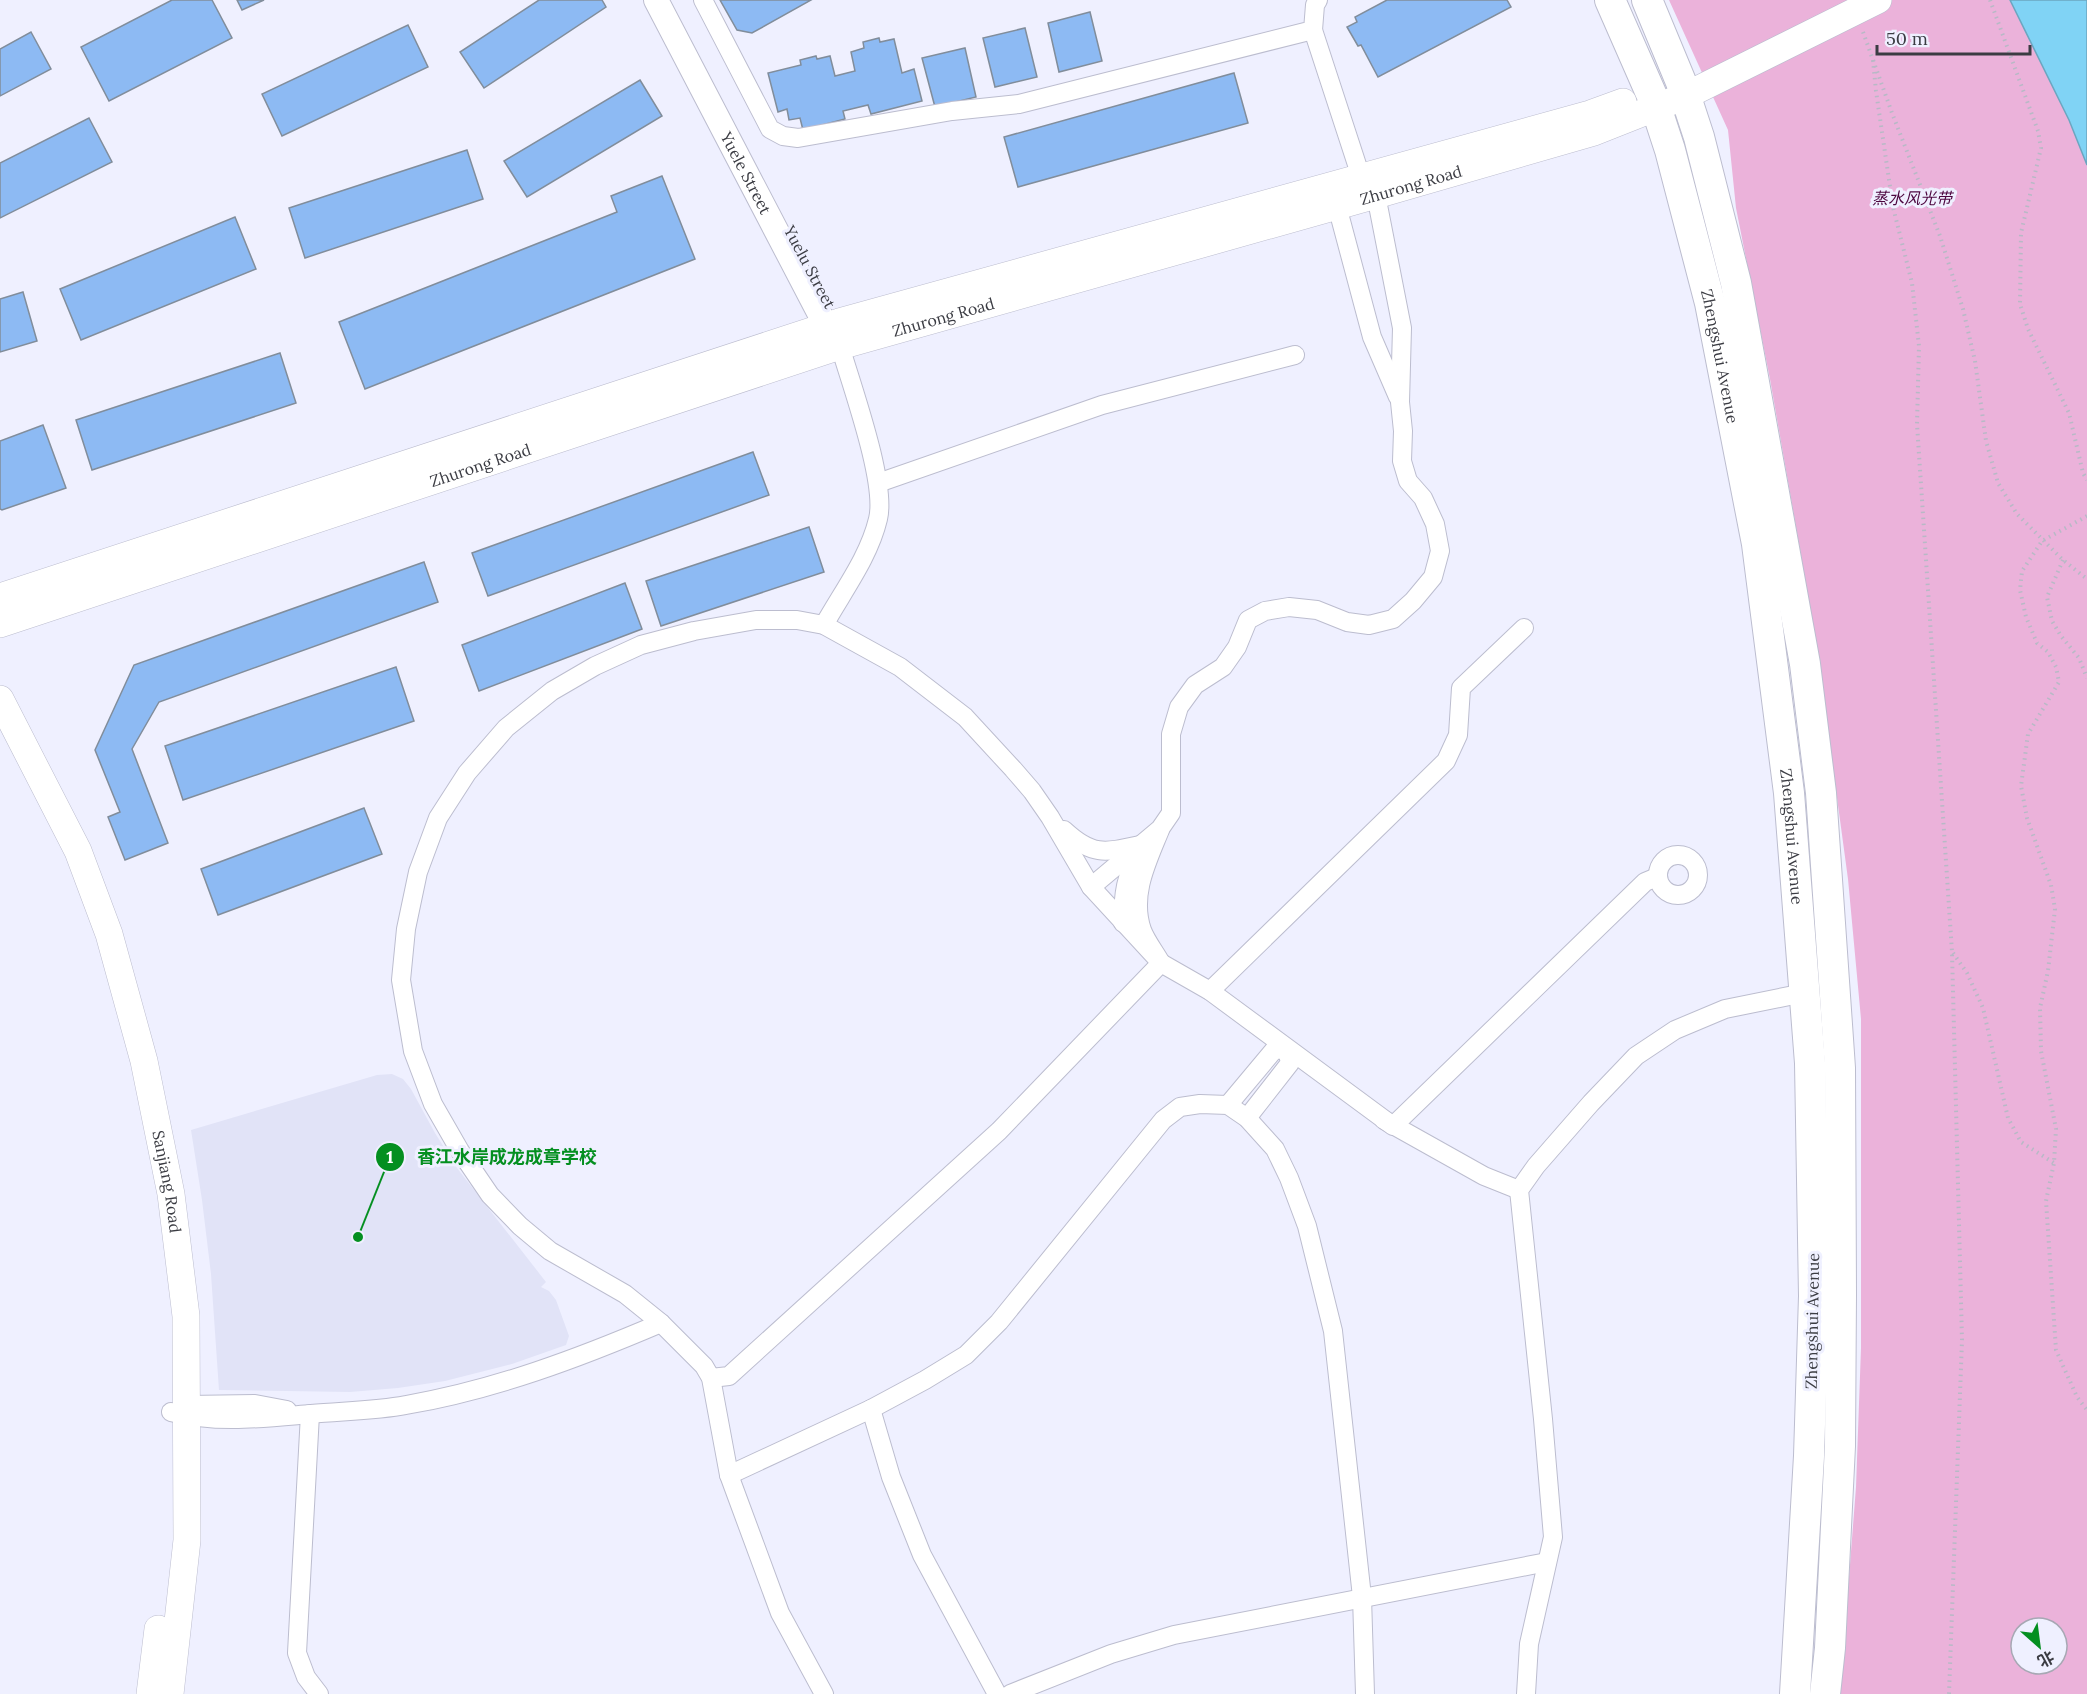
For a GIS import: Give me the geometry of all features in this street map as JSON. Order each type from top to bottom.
[{"type":"main road","name":"Zhengshui Avenue","points":[[1610,0],[1653,100],[1670,150],[1710,303],[1757,544],[1789,792],[1810,1063],[1814,1296],[1809,1456],[1795,1694]]},
{"type":"main road","name":"Zhengshui Avenue","points":[[1647,0],[1700,137],[1736,284],[1805,664],[1821,793],[1840,1068],[1841,1246],[1840,1446],[1826,1694]]},
{"type":"main road","name":"Zhurong Road","points":[[0,597],[835,331],[1369,186],[1590,114],[1653,100],[1683,89],[1863,4]]},
{"type":"main road","name":"Zhurong Road","points":[[0,624],[835,331],[1337,206],[1369,186]]},
{"type":"main road","name":"Sanjiang Road","points":[[0,699],[78,851],[109,934],[144,1061],[172,1205],[186,1316],[170,1540],[150,1694]]},
{"type":"main road","name":"Sanjiang Road","points":[[0,734],[30,790],[93,936],[130,1065],[157,1195],[181,1411],[187,1540],[170,1694]]},
{"type":"street","name":"Yuele Street","points":[[656,0],[835,331]]},
{"type":"street","name":"Yuelu Street","points":[[670,0],[835,331]]},
{"type":"street","points":[[703,0],[770,129],[783,136],[798,138],[952,111],[1019,104],[1314,30]]},
{"type":"street","points":[[1123,923],[1124,893],[1131,870],[1139,855],[1171,813],[1171,734],[1179,707],[1195,685],[1223,667],[1238,647],[1248,620],[1264,611],[1289,607],[1317,610],[1347,622],[1369,625],[1393,619],[1413,601],[1432,577],[1440,550],[1436,524],[1424,498],[1408,481],[1402,461],[1403,431],[1400,402],[1402,328],[1369,186],[1314,30],[1315,5],[1318,0]]},
{"type":"street","points":[[1337,206],[1372,337],[1400,402]]},
{"type":"street","points":[[824,625],[870,544],[879,516],[878,483],[835,331]]},
{"type":"street","points":[[878,483],[1102,405],[1295,355]]},
{"type":"street","points":[[824,1694],[780,1613],[729,1475],[711,1377],[704,1365],[661,1323],[625,1294],[550,1251],[520,1226],[490,1196],[460,1151],[433,1104],[412,1050],[400,980],[406,929],[418,872],[438,818],[467,773],[506,728],[552,691],[595,666],[641,645],[694,631],[756,620],[797,620],[824,625],[900,668],[965,717],[1032,791],[1091,887],[1161,963],[1210,990],[1284,1054],[1335,1094],[1484,1176],[1519,1190]]},
{"type":"street","points":[[1210,990],[1446,761],[1458,735],[1461,688],[1524,628]]},
{"type":"street","points":[[1050,817],[1078,843],[1096,851],[1141,845]]},
{"type":"street","points":[[1091,887],[1160,829]]},
{"type":"street","points":[[1160,829],[1143,874],[1138,896],[1139,917],[1143,932],[1161,963]]},
{"type":"street","points":[[1394,1126],[1645,882],[1657,877]]},
{"type":"street","points":[[711,1377],[729,1376],[999,1131],[1161,963]]},
{"type":"street","points":[[1526,1694],[1529,1644],[1553,1537],[1519,1190],[1536,1166],[1591,1103],[1636,1056],[1675,1030],[1725,1009],[1804,993]]},
{"type":"street","points":[[1228,1105],[1284,1054]]},
{"type":"street","points":[[1247,1118],[1284,1054]]},
{"type":"street","points":[[729,1475],[871,1409],[966,1355],[999,1322],[1163,1120],[1180,1107],[1200,1104],[1228,1105],[1247,1118],[1275,1149],[1289,1178],[1307,1226],[1333,1331],[1362,1597],[1365,1694]]},
{"type":"street","points":[[181,1411],[230,1420],[405,1406],[491,1385],[546,1368],[661,1323]]},
{"type":"street","points":[[871,1409],[891,1477],[922,1555],[997,1694]]},
{"type":"street","points":[[310,1414],[297,1653],[306,1677],[319,1694]]},
{"type":"street","points":[[1010,1694],[1111,1654],[1174,1635],[1547,1562]]},
{"type":"path","points":[[1990,0],[2038,131],[2041,148],[2021,233],[2020,304],[2028,329],[2069,413],[2082,473],[2087,480]]},
{"type":"path","points":[[1863,4],[1893,207],[1912,283],[1919,346],[1917,424],[1952,952],[1962,1340],[1949,1694]]},
{"type":"path","points":[[1873,60],[1940,236],[1963,309],[1975,361],[1986,441],[1998,483],[2017,514],[2042,541],[2087,579]]},
{"type":"path","points":[[2087,516],[2042,541],[2022,572],[2020,590],[2026,617],[2037,643],[2048,652],[2056,667],[2059,682],[2028,735],[2021,786],[2026,818],[2051,885],[2055,909],[2048,971],[2040,1008],[2041,1051],[2056,1129],[2054,1162],[2046,1201],[2056,1350],[2077,1397],[2087,1410]]},
{"type":"path","points":[[2063,560],[2048,597],[2052,621],[2079,658],[2087,678]]},
{"type":"path","points":[[1952,952],[1967,973],[1983,1008],[2008,1118],[2021,1142],[2054,1162]]},
{"type":"shaded area","points":[[392,1074],[403,1079],[411,1089],[457,1168],[546,1282],[541,1287],[549,1291],[556,1300],[569,1336],[566,1345],[512,1364],[445,1381],[398,1388],[350,1392],[219,1390],[211,1274],[191,1130],[377,1075]]},
{"type":"green space","name":"蒸水风光带","points":[[1669,0],[2010,0],[2069,120],[2087,165],[2087,1694],[1840,1694],[1856,1487],[1861,1348],[1861,1019],[1848,879],[1815,635],[1770,379],[1736,208],[1728,130]]},
{"type":"water","points":[[2010,0],[2087,0],[2087,165],[2069,120]]},
{"type":"building","points":[[172,0],[212,0],[232,38],[109,101],[81,47]]},
{"type":"building","points":[[237,0],[264,0],[242,10]]},
{"type":"building","points":[[539,0],[602,0],[606,7],[484,88],[460,52]]},
{"type":"building","points":[[720,0],[811,0],[752,33],[737,30]]},
{"type":"building","points":[[1387,0],[1507,0],[1511,7],[1378,77],[1361,45],[1358,46],[1347,27],[1357,22],[1355,17]]},
{"type":"building","points":[[1090,12],[1102,61],[1059,72],[1048,23]]},
{"type":"building","points":[[408,25],[428,67],[282,136],[262,94]]},
{"type":"building","points":[[1025,28],[1037,77],[995,87],[983,38]]},
{"type":"building","points":[[31,32],[51,69],[0,96],[0,49]]},
{"type":"building","points":[[879,38],[880,42],[894,39],[902,73],[914,69],[922,101],[871,114],[868,105],[843,111],[845,119],[803,130],[800,118],[789,120],[787,109],[778,112],[768,73],[801,65],[800,60],[816,56],[817,59],[830,56],[835,76],[855,71],[851,52],[864,48],[863,42]]},
{"type":"building","points":[[965,48],[976,97],[935,107],[922,58]]},
{"type":"building","points":[[1234,73],[1248,123],[1018,187],[1004,137]]},
{"type":"building","points":[[640,80],[662,116],[527,197],[504,161]]},
{"type":"building","points":[[89,118],[112,162],[0,218],[0,163]]},
{"type":"building","points":[[467,150],[483,199],[305,258],[289,208]]},
{"type":"building","points":[[662,176],[695,259],[365,389],[339,322],[617,212],[611,196]]},
{"type":"building","points":[[235,217],[256,269],[81,340],[60,289]]},
{"type":"building","points":[[23,292],[37,341],[0,352],[0,299]]},
{"type":"building","points":[[280,353],[296,403],[92,470],[76,420]]},
{"type":"building","points":[[43,425],[66,488],[2,510],[0,509],[0,441]]},
{"type":"building","points":[[753,452],[769,495],[488,596],[472,553]]},
{"type":"building","points":[[809,527],[824,572],[661,626],[646,581]]},
{"type":"building","points":[[424,562],[438,602],[159,702],[132,749],[168,843],[125,860],[108,817],[120,812],[95,750],[134,665]]},
{"type":"building","points":[[625,583],[642,629],[479,691],[462,645]]},
{"type":"building","points":[[396,667],[414,721],[183,800],[165,746]]},
{"type":"building","points":[[364,808],[382,854],[218,915],[201,869]]},
{"type":"place","name":"香江水岸成龙成章学校","points":[[358,1237]]}]
